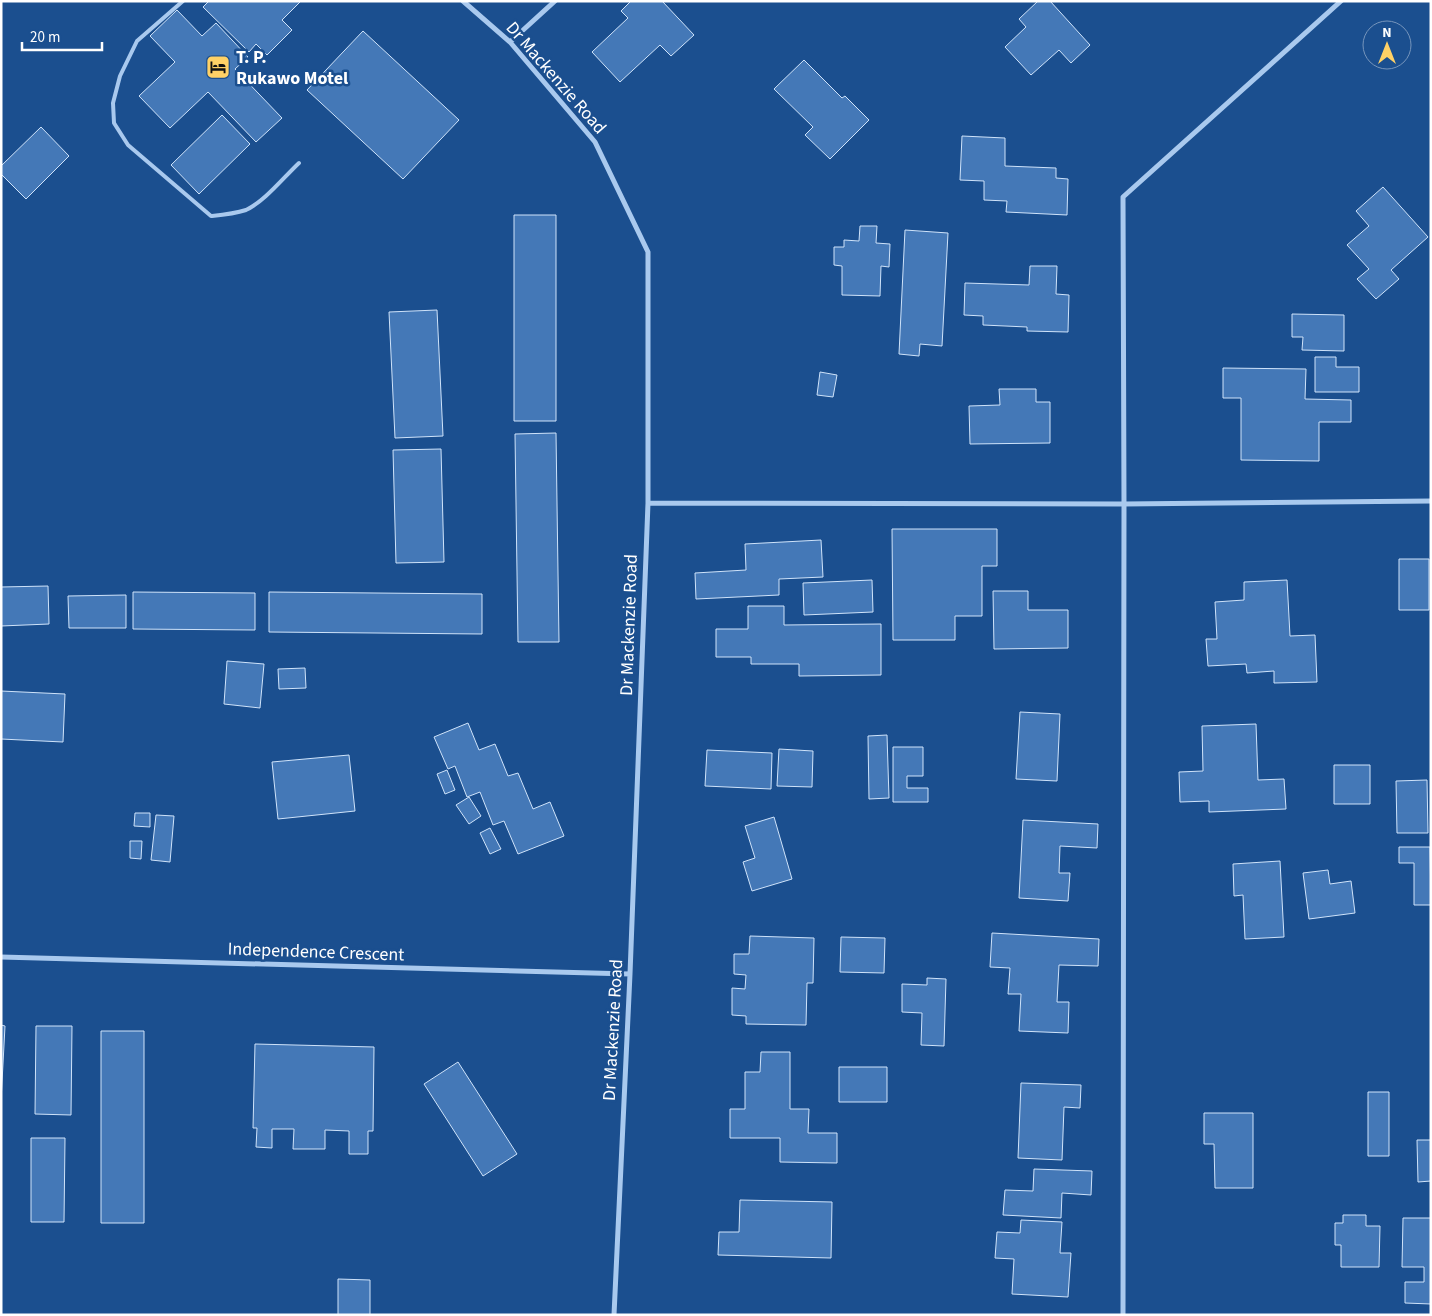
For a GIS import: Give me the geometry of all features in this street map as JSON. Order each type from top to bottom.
[{"type":"street","name":"Dr Mackenzie Road","points":[[463,1],[510,42],[595,142],[648,252],[648,503],[630,974],[614,1315]]},
{"type":"street","points":[[510,42],[555,1]]},
{"type":"street","points":[[1123,1315],[1123,197],[1341,1]]},
{"type":"street","points":[[648,503],[1124,504],[1431,501]]},
{"type":"street","name":"Independence Crescent","points":[[1,957],[630,974]]},
{"type":"lane","points":[[183,1],[137,41],[120,76],[113,103],[114,123],[128,145],[211,216],[228,215],[246,209],[259,200],[299,163]]},
{"type":"building","points":[[209,1],[301,1],[282,20],[292,30],[267,55],[256,44],[249,52],[203,7]]},
{"type":"building","points":[[631,1],[662,1],[694,35],[671,56],[660,45],[620,82],[592,52],[628,18],[621,11]]},
{"type":"building","points":[[1038,1],[1050,1],[1090,45],[1071,63],[1059,50],[1031,75],[1005,47],[1026,27],[1019,19]]},
{"type":"building","points":[[177,10],[202,36],[216,23],[248,57],[235,69],[282,118],[256,142],[208,92],[170,128],[139,96],[175,62],[150,36]]},
{"type":"building","points":[[363,31],[459,120],[403,179],[307,90]]},
{"type":"building","points":[[804,60],[842,98],[845,96],[869,120],[830,159],[805,135],[813,127],[774,89]]},
{"type":"building","points":[[222,115],[250,144],[199,194],[171,165]]},
{"type":"building","points":[[41,127],[69,156],[26,199],[1,174],[1,166]]},
{"type":"building","points":[[962,136],[1005,138],[1005,166],[1056,168],[1056,178],[1068,179],[1067,215],[1006,212],[1007,201],[984,200],[984,181],[960,180]]},
{"type":"building","points":[[1383,187],[1428,237],[1391,270],[1399,279],[1376,299],[1357,279],[1369,269],[1347,245],[1369,226],[1356,211]]},
{"type":"building","points":[[514,215],[556,215],[556,421],[514,421]]},
{"type":"building","points":[[860,226],[877,226],[876,243],[890,244],[889,267],[881,266],[880,296],[842,295],[842,266],[834,265],[834,247],[844,247],[844,240],[859,241]]},
{"type":"building","points":[[905,230],[948,233],[942,346],[920,344],[919,356],[899,354]]},
{"type":"building","points":[[1030,266],[1057,266],[1056,294],[1069,295],[1068,332],[1027,331],[1027,327],[983,325],[983,316],[964,315],[965,283],[1029,285]]},
{"type":"building","points":[[437,310],[443,436],[395,438],[389,312]]},
{"type":"building","points":[[1292,314],[1344,315],[1344,351],[1302,350],[1303,337],[1292,337]]},
{"type":"building","points":[[1315,357],[1336,357],[1336,367],[1359,367],[1359,392],[1315,392]]},
{"type":"building","points":[[1223,368],[1306,369],[1305,399],[1351,400],[1351,422],[1319,422],[1319,461],[1241,460],[1241,398],[1223,398]]},
{"type":"building","points":[[820,372],[837,375],[833,397],[817,395]]},
{"type":"building","points":[[999,389],[1036,389],[1036,402],[1050,402],[1050,443],[970,444],[969,406],[1000,405]]},
{"type":"building","points":[[556,433],[559,642],[518,642],[515,434]]},
{"type":"building","points":[[441,449],[444,562],[396,563],[393,450]]},
{"type":"building","points":[[892,529],[997,529],[997,566],[982,566],[982,616],[955,616],[955,640],[893,640]]},
{"type":"building","points":[[821,540],[823,577],[779,579],[779,595],[696,599],[695,573],[746,570],[745,544]]},
{"type":"building","points":[[1399,559],[1429,559],[1429,610],[1399,610]]},
{"type":"building","points":[[872,580],[873,612],[804,615],[803,583]]},
{"type":"building","points":[[1287,580],[1290,636],[1315,635],[1317,682],[1274,683],[1274,671],[1247,673],[1246,664],[1208,666],[1206,639],[1217,639],[1215,602],[1244,600],[1244,582]]},
{"type":"building","points":[[48,586],[49,624],[1,626],[1,587]]},
{"type":"building","points":[[993,591],[1028,591],[1028,610],[1068,610],[1068,648],[994,649]]},
{"type":"building","points":[[133,592],[255,593],[255,630],[133,629]]},
{"type":"building","points":[[269,592],[482,594],[482,634],[269,632]]},
{"type":"building","points":[[126,595],[126,628],[69,628],[68,596]]},
{"type":"building","points":[[748,606],[784,606],[784,625],[881,624],[881,675],[799,676],[799,664],[751,664],[751,657],[716,657],[716,629],[748,629]]},
{"type":"building","points":[[227,661],[264,664],[260,708],[224,704]]},
{"type":"building","points":[[305,668],[306,688],[279,689],[278,669]]},
{"type":"building","points":[[1,691],[65,694],[63,742],[1,739]]},
{"type":"building","points":[[1020,712],[1060,714],[1057,781],[1016,779]]},
{"type":"building","points":[[468,723],[479,750],[495,744],[508,776],[518,773],[533,809],[550,802],[564,836],[518,854],[504,821],[493,825],[480,792],[467,797],[455,766],[448,769],[434,737]]},
{"type":"building","points":[[1256,724],[1258,780],[1284,779],[1286,809],[1209,812],[1209,801],[1180,802],[1179,772],[1203,771],[1202,726]]},
{"type":"building","points":[[887,735],[889,798],[869,799],[868,736]]},
{"type":"building","points":[[893,747],[923,747],[923,776],[907,776],[907,788],[928,788],[928,802],[893,802]]},
{"type":"building","points":[[779,749],[813,751],[812,787],[777,786]]},
{"type":"building","points":[[707,750],[772,753],[771,789],[705,786]]},
{"type":"building","points":[[349,755],[355,811],[278,819],[272,762]]},
{"type":"building","points":[[1334,765],[1370,765],[1370,804],[1334,804]]},
{"type":"building","points":[[447,770],[455,790],[445,794],[437,774]]},
{"type":"building","points":[[1427,780],[1428,833],[1397,833],[1396,781]]},
{"type":"building","points":[[469,797],[481,816],[469,824],[456,805]]},
{"type":"building","points":[[135,813],[150,813],[150,827],[134,826]]},
{"type":"building","points":[[156,815],[174,816],[170,862],[151,860]]},
{"type":"building","points":[[774,817],[792,879],[752,891],[743,862],[755,858],[745,826]]},
{"type":"building","points":[[1023,820],[1098,824],[1097,848],[1060,846],[1059,873],[1070,873],[1068,901],[1019,898]]},
{"type":"building","points":[[490,828],[501,849],[490,854],[480,833]]},
{"type":"building","points":[[130,841],[142,841],[141,859],[130,858]]},
{"type":"building","points":[[1399,847],[1430,847],[1431,905],[1414,905],[1414,863],[1399,863]]},
{"type":"building","points":[[1280,861],[1284,937],[1245,939],[1243,895],[1234,896],[1233,864]]},
{"type":"building","points":[[1328,870],[1330,884],[1351,881],[1355,913],[1309,919],[1303,873]]},
{"type":"building","points":[[992,933],[1099,939],[1098,966],[1059,965],[1057,1002],[1069,1002],[1068,1033],[1019,1031],[1021,994],[1008,994],[1010,968],[990,967]]},
{"type":"building","points":[[750,936],[814,938],[813,983],[807,983],[806,1025],[746,1024],[746,1016],[732,1015],[732,988],[745,989],[746,975],[734,974],[734,954],[749,954]]},
{"type":"building","points":[[841,937],[885,938],[884,973],[840,972]]},
{"type":"building","points":[[927,978],[946,979],[944,1046],[921,1045],[922,1013],[902,1012],[902,984],[927,985]]},
{"type":"building","points":[[1,1025],[5,1026],[1,1101]]},
{"type":"building","points":[[36,1026],[72,1026],[71,1115],[35,1114]]},
{"type":"building","points":[[101,1031],[144,1031],[144,1223],[101,1223]]},
{"type":"building","points":[[255,1044],[374,1047],[373,1131],[368,1131],[368,1154],[349,1154],[349,1131],[325,1130],[325,1149],[293,1149],[294,1129],[272,1129],[272,1148],[256,1147],[257,1128],[253,1128]]},
{"type":"building","points":[[761,1052],[790,1052],[790,1109],[809,1109],[808,1133],[837,1133],[837,1163],[780,1162],[780,1138],[730,1138],[730,1109],[745,1109],[745,1072],[760,1072]]},
{"type":"building","points":[[458,1062],[517,1154],[483,1176],[424,1084]]},
{"type":"building","points":[[839,1067],[887,1067],[887,1102],[839,1102]]},
{"type":"building","points":[[1021,1083],[1081,1085],[1080,1108],[1064,1107],[1062,1160],[1018,1158]]},
{"type":"building","points":[[1368,1092],[1389,1092],[1389,1156],[1368,1156]]},
{"type":"building","points":[[1204,1113],[1253,1113],[1253,1188],[1215,1188],[1214,1144],[1204,1144]]},
{"type":"building","points":[[31,1138],[65,1138],[64,1222],[31,1222]]},
{"type":"building","points":[[1417,1140],[1431,1140],[1431,1181],[1418,1182]]},
{"type":"building","points":[[1034,1169],[1092,1171],[1091,1195],[1062,1193],[1061,1218],[1003,1215],[1005,1190],[1033,1191]]},
{"type":"building","points":[[740,1200],[832,1202],[831,1258],[718,1255],[719,1232],[739,1232]]},
{"type":"building","points":[[1343,1215],[1366,1215],[1366,1226],[1380,1226],[1379,1267],[1341,1267],[1341,1245],[1335,1245],[1335,1223],[1343,1223]]},
{"type":"building","points":[[1403,1218],[1431,1218],[1431,1304],[1405,1303],[1405,1282],[1424,1282],[1424,1267],[1402,1267]]},
{"type":"building","points":[[1021,1220],[1062,1222],[1060,1253],[1071,1253],[1068,1297],[1012,1294],[1014,1259],[995,1258],[997,1232],[1020,1233]]},
{"type":"building","points":[[338,1279],[370,1280],[370,1315],[338,1315]]},
{"type":"place","name":"T. P. Rukawo Motel","points":[[218,67]]}]
